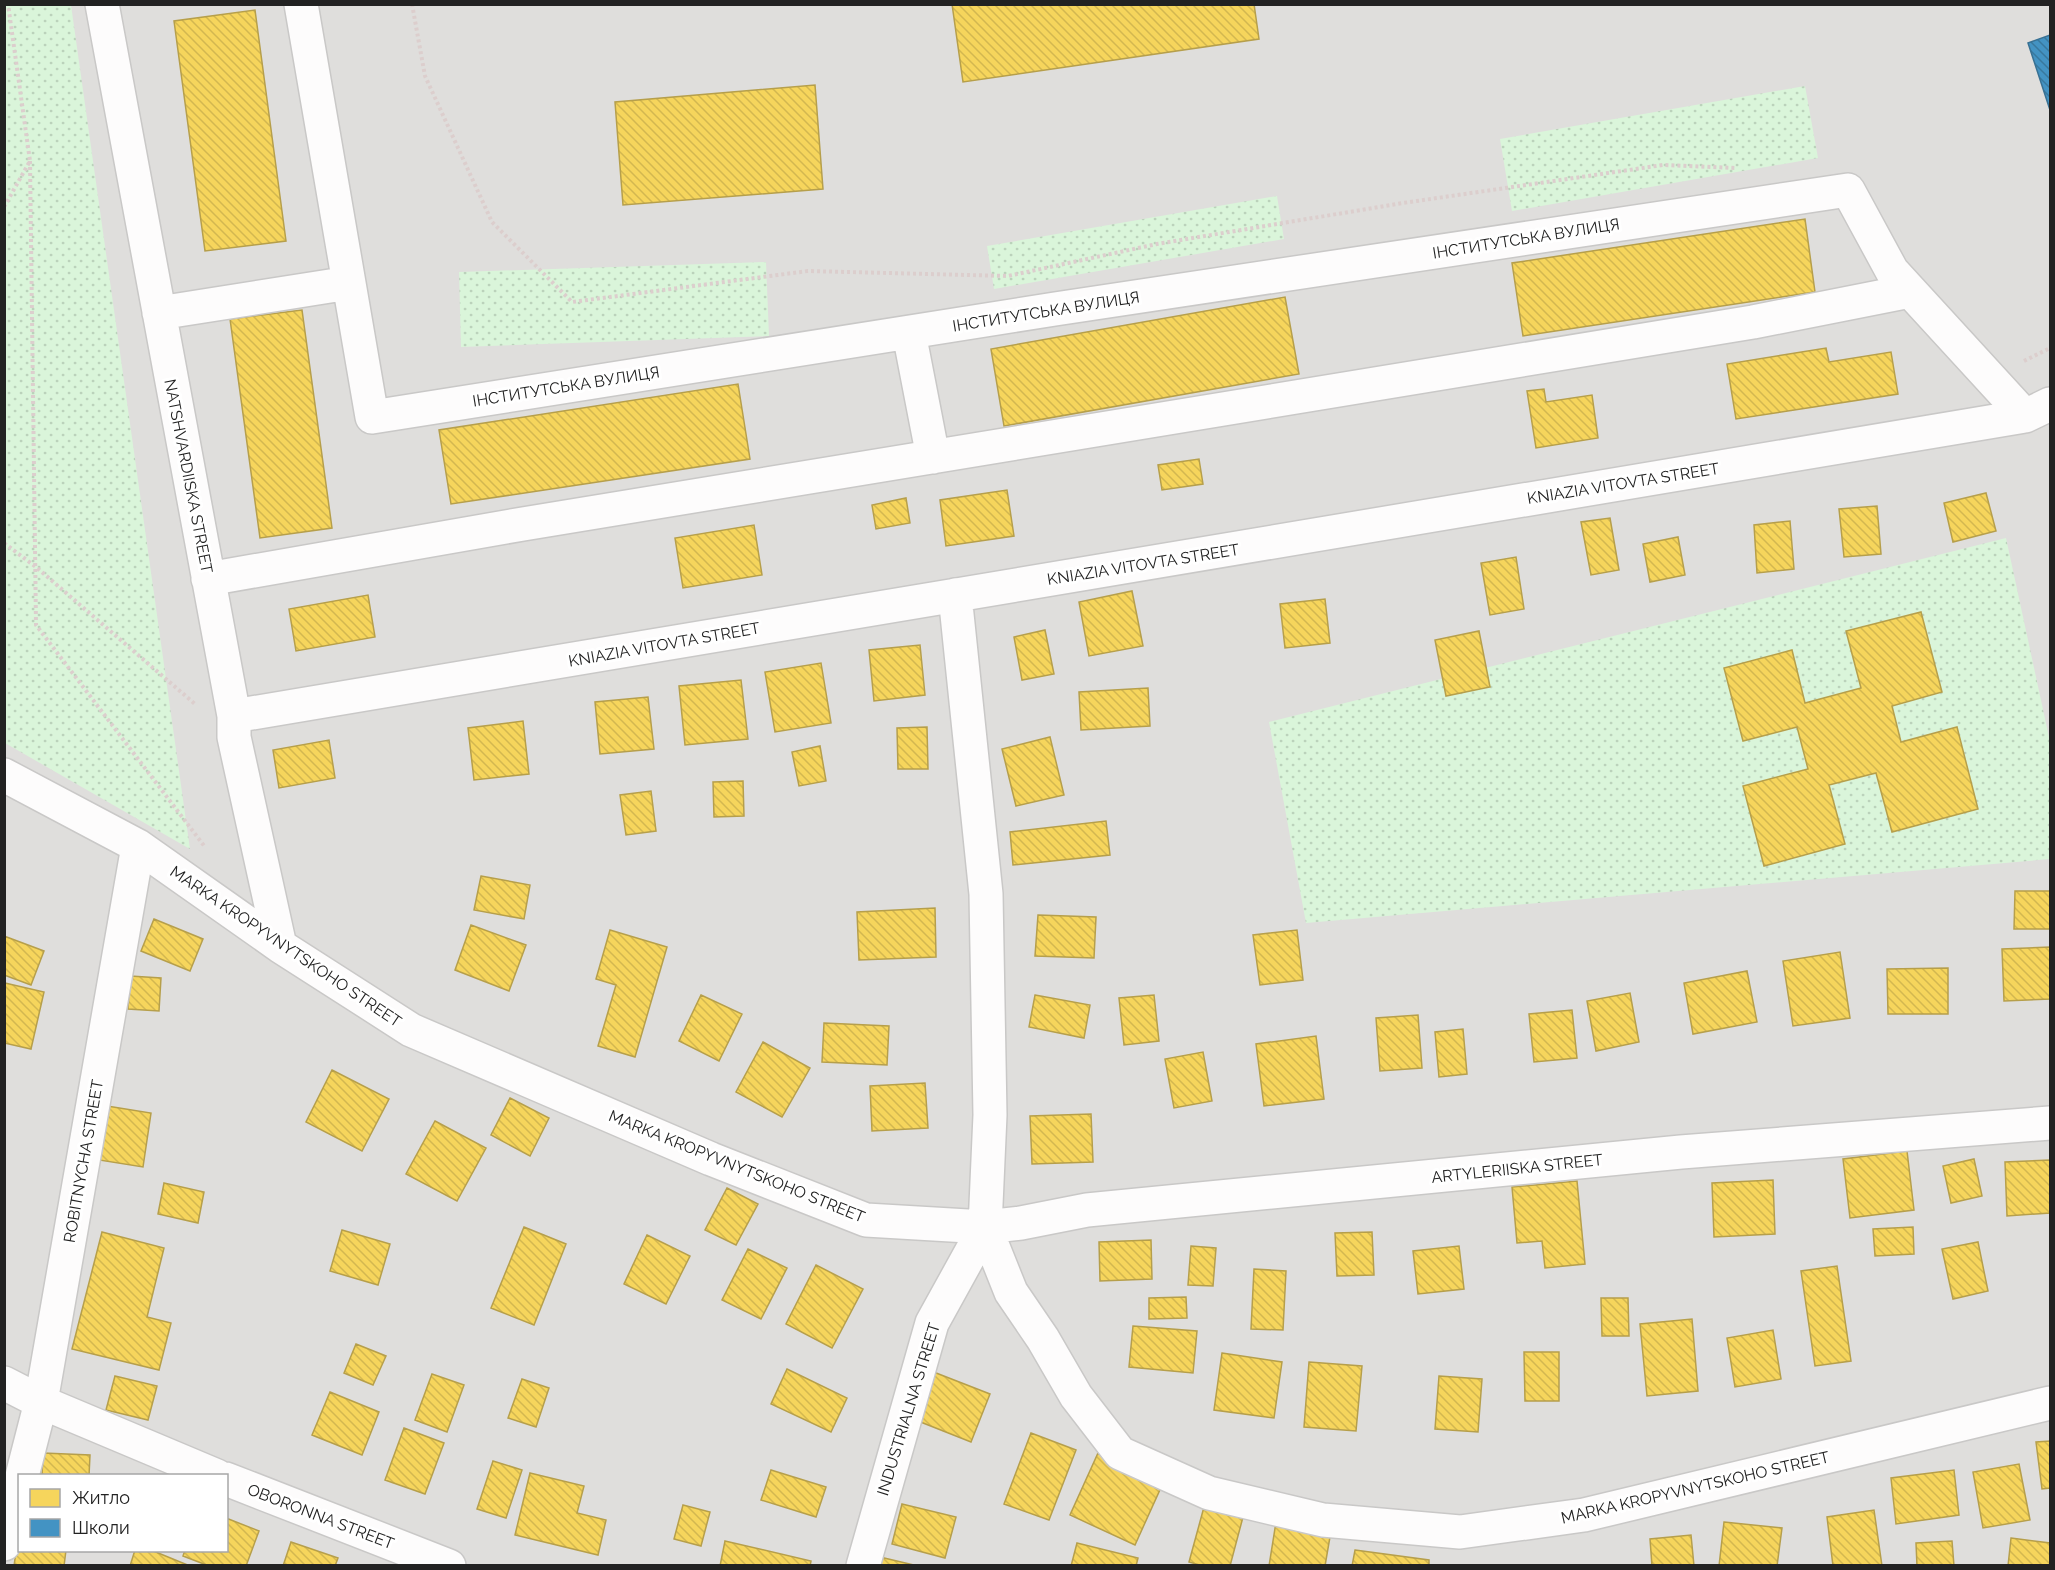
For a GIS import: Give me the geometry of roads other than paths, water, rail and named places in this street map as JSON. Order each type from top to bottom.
[{"type":"street","name":"NATSHVARDIISKA STREET","points":[[102,4],[234,727],[280,946]]},
{"type":"street","name":"ІНСТИТУТСЬКА ВУЛИЦЯ","points":[[301,4],[372,417],[1055,309],[1848,190],[1892,271],[1910,291],[2038,410]]},
{"type":"street","points":[[159,313],[349,283]]},
{"type":"street","points":[[208,579],[1754,322],[1910,291]]},
{"type":"street","points":[[909,333],[933,457]]},
{"type":"street","name":"KNIAZIA VITOVTA STREET","points":[[234,727],[955,595],[2038,410]]},
{"type":"street","points":[[955,595],[986,894],[990,1115],[985,1227]]},
{"type":"street","name":"MARKA KROPYVNYTSKOHO STREET","points":[[4,775],[138,846],[280,946],[411,1030],[711,1159],[866,1220],[985,1227],[1011,1292],[1043,1339],[1076,1396],[1120,1452],[1209,1493],[1323,1520],[1460,1532],[1584,1515],[2050,1403]]},
{"type":"street","name":"ROBITNYCHA STREET","points":[[23,1474],[41,1402],[138,846]]},
{"type":"street","name":"ARTYLERIISKA STREET","points":[[985,1227],[1021,1223],[1087,1210],[1657,1154],[2050,1123]]},
{"type":"street","name":"INDUSTRIALNA STREET","points":[[862,1566],[932,1323],[985,1227]]},
{"type":"street","points":[[4,1383],[41,1402],[213,1474]]},
{"type":"street","name":"OBORONNA STREET","points":[[228,1480],[449,1566]]},
{"type":"street","points":[[4,1544],[18,1493]]}]
